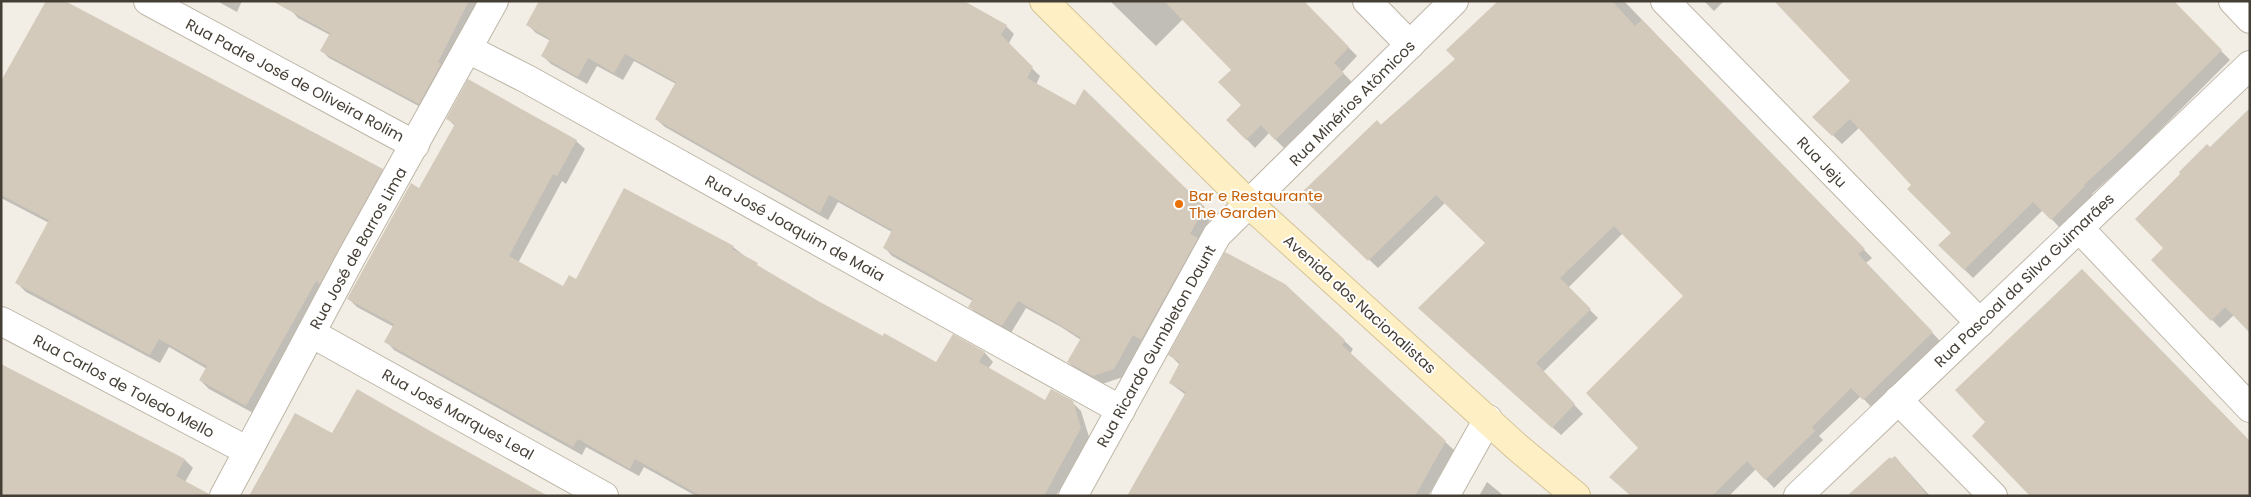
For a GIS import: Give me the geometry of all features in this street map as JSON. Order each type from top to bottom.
[{"type":"main road","name":"Avenida dos Nacionalistas","points":[[1044,1],[1249,204],[1517,447],[1576,496]]},
{"type":"street","name":"Rua Padre José de Oliveira Rolim","points":[[148,1],[415,144]]},
{"type":"street","name":"Rua José de Barros Lima","points":[[224,496],[494,1]]},
{"type":"street","points":[[1367,1],[1410,45]]},
{"type":"street","name":"Rua Minérios Atômicos","points":[[1249,204],[1454,1]]},
{"type":"street","name":"Rua Jeju","points":[[1665,1],[1980,323]]},
{"type":"street","points":[[2233,1],[2250,18]]},
{"type":"street","name":"Rua José Joaquim de Maia","points":[[468,49],[526,79],[1120,410]]},
{"type":"street","name":"Rua Pascoal da Silva Guimarães","points":[[1798,496],[2250,65]]},
{"type":"street","name":"Rua Ricardo Gumbleton Daunt","points":[[1072,496],[1217,235],[1249,204]]},
{"type":"street","points":[[2079,228],[2250,408]]},
{"type":"street","name":"Rua Carlos de Toledo Mello","points":[[1,321],[248,451]]},
{"type":"street","name":"Rua José Marques Leal","points":[[312,333],[604,496]]},
{"type":"street","points":[[1898,400],[1993,496]]},
{"type":"street","points":[[1445,496],[1488,419]]},
{"type":"building","points":[[46,1],[65,1],[383,169],[320,284],[316,281],[246,406],[199,380],[207,366],[159,339],[150,355],[15,283],[49,220],[1,195],[1,81]]},
{"type":"building","points":[[272,1],[469,1],[438,62],[441,64],[419,104],[320,51],[330,33]]},
{"type":"building","points":[[539,1],[964,1],[1007,25],[1001,35],[1033,67],[1027,78],[1075,105],[1084,89],[1205,207],[1190,234],[1198,238],[1141,340],[1133,335],[1114,369],[1093,376],[1067,362],[1081,338],[1052,320],[1018,301],[1002,326],[968,307],[973,299],[883,248],[892,230],[829,195],[820,213],[655,119],[676,82],[625,54],[614,73],[588,58],[578,77],[541,56],[550,39],[526,25]]},
{"type":"building","points":[[1164,1],[1304,1],[1349,47],[1334,63],[1344,73],[1275,140],[1261,125],[1246,140],[1226,120],[1241,105],[1218,82],[1231,70]]},
{"type":"building","points":[[1498,1],[1612,1],[1635,26],[1642,20],[1865,249],[1858,254],[1933,332],[1863,400],[1851,388],[1812,427],[1815,431],[1765,480],[1747,461],[1712,496],[1631,496],[1609,477],[1638,448],[1586,393],[1683,296],[1614,226],[1560,278],[1591,309],[1536,363],[1575,404],[1552,428],[1418,308],[1485,243],[1436,195],[1368,261],[1299,195],[1377,120],[1381,125],[1455,59],[1446,50]]},
{"type":"building","points":[[1774,1],[2174,1],[2222,50],[2084,185],[2051,220],[2033,202],[1964,270],[1938,245],[1951,233],[1907,189],[1911,185],[1850,119],[1832,136],[1812,117],[1850,81]]},
{"type":"building","points":[[468,79],[577,140],[557,176],[553,174],[509,256],[563,286],[569,275],[576,279],[624,188],[734,246],[732,249],[820,302],[883,336],[884,333],[936,362],[953,334],[985,352],[979,362],[1045,400],[1051,389],[1073,401],[1081,428],[1044,496],[701,496],[635,459],[630,469],[578,439],[573,447],[384,342],[394,324],[347,299],[411,183],[419,188],[455,124],[446,119]]},
{"type":"building","points":[[2250,108],[2250,333],[2225,307],[2211,321],[2151,260],[2163,248],[2135,219],[2207,144],[2210,147]]},
{"type":"building","points":[[1225,252],[1285,284],[1345,340],[1342,345],[1446,441],[1415,496],[1127,496],[1186,392],[1169,383],[1180,362],[1168,355]]},
{"type":"building","points":[[2082,269],[2250,441],[2250,496],[2030,496],[1972,436],[1985,422],[1955,390]]},
{"type":"building","points":[[1,364],[185,459],[176,476],[209,494],[208,496],[1,496]]},
{"type":"building","points":[[357,389],[548,496],[249,496],[295,413],[332,433]]},
{"type":"building","points":[[1895,456],[1928,496],[1847,496],[1890,457],[1891,459]]},
{"type":"place","name":"Bar e Restaurante The Garden","points":[[1179,204]]}]
